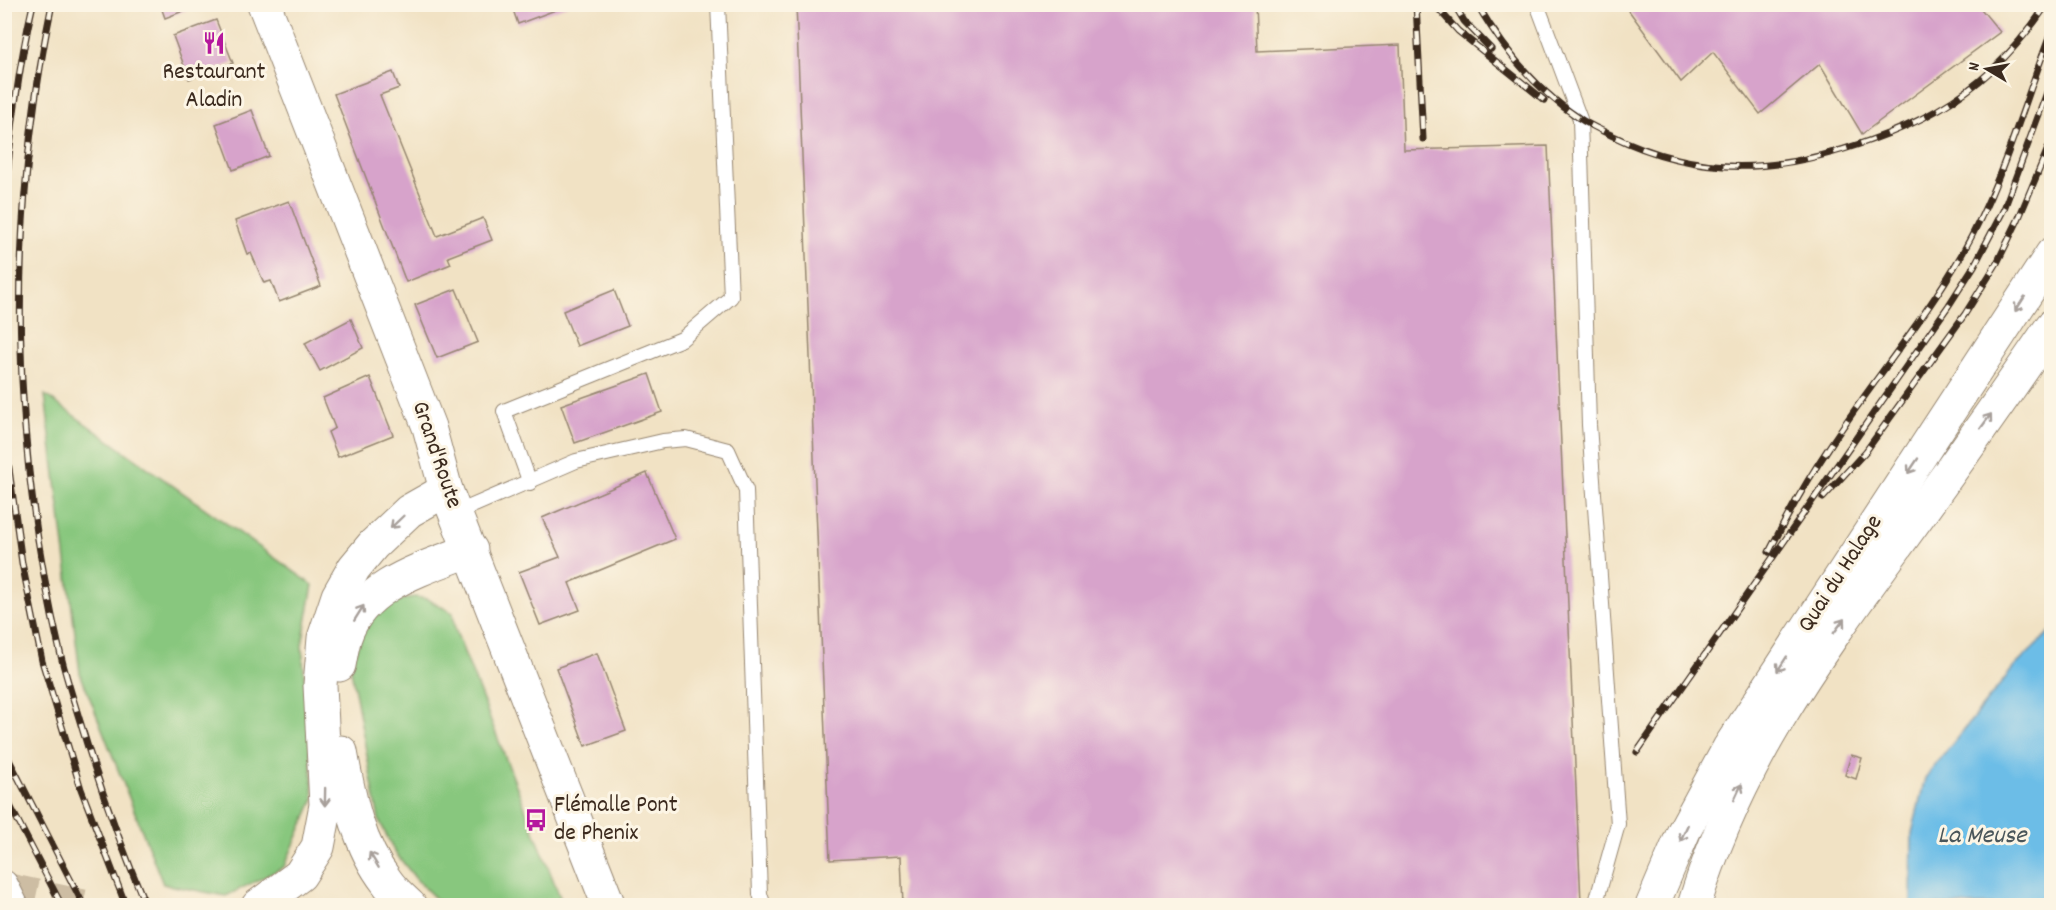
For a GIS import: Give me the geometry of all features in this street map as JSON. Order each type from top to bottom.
[{"type":"main road","name":"Grand'Route","points":[[264,4],[429,427],[451,501],[609,906]]},
{"type":"main road","name":"Quai du Halage","points":[[1652,906],[1684,831],[1729,748],[2052,254]]},
{"type":"main road","points":[[1694,906],[1737,793],[1766,737],[1794,691],[2052,326]]},
{"type":"main road","points":[[258,906],[300,875],[318,847],[326,805],[320,685],[324,638],[338,596],[354,567],[409,511],[451,501]]},
{"type":"main road","points":[[410,906],[387,882],[363,841],[349,795],[338,739],[337,677],[345,636],[363,605],[388,585],[471,550]]},
{"type":"street","points":[[4,884],[15,906]]},
{"type":"lane","points":[[530,483],[504,411],[682,339],[732,297],[718,4]]},
{"type":"lane","points":[[1537,4],[1580,120],[1589,425],[1618,824],[1594,906]]},
{"type":"lane","points":[[451,501],[530,483],[576,461],[663,441],[686,439],[728,450],[746,490],[760,894],[764,906]]},
{"type":"green space","points":[[45,395],[313,585],[302,645],[314,799],[284,867],[226,896],[163,884],[80,673]]},
{"type":"green space","points":[[414,597],[427,599],[453,613],[455,629],[563,905],[442,905],[416,879],[394,851],[379,820],[351,670],[358,644],[370,622],[388,606]]},
{"type":"water","name":"La Meuse","points":[[2051,631],[2051,905],[1911,905],[1912,833],[1925,778],[2014,667]]},
{"type":"building","points":[[160,4],[199,4],[199,5],[165,18]]},
{"type":"building","points":[[511,4],[569,4],[569,5],[518,24]]},
{"type":"building","points":[[796,4],[1255,4],[1257,51],[1400,45],[1404,150],[1548,146],[1581,903],[1533,906],[903,906],[901,856],[830,860]]},
{"type":"building","points":[[1624,4],[1977,4],[2000,32],[1862,134],[1820,64],[1760,114],[1713,52],[1681,82]]},
{"type":"building","points":[[216,20],[233,63],[189,79],[173,36]]},
{"type":"building","points":[[393,72],[399,88],[380,95],[437,236],[483,218],[492,240],[448,257],[451,264],[406,282],[334,94]]},
{"type":"building","points":[[252,110],[269,156],[233,170],[216,124]]},
{"type":"building","points":[[289,201],[321,286],[279,302],[271,281],[264,283],[251,253],[247,254],[235,221]]},
{"type":"building","points":[[456,289],[478,342],[437,358],[415,305]]},
{"type":"building","points":[[614,290],[628,326],[577,346],[563,311]]},
{"type":"building","points":[[351,319],[363,348],[320,371],[305,343]]},
{"type":"building","points":[[649,374],[662,412],[575,443],[561,405]]},
{"type":"building","points":[[370,377],[393,435],[338,457],[328,432],[335,428],[323,398]]},
{"type":"building","points":[[647,473],[675,539],[569,583],[580,610],[540,625],[519,572],[560,557],[542,518]]},
{"type":"building","points":[[597,653],[626,731],[585,746],[556,668]]},
{"type":"building","points":[[1851,755],[1862,758],[1856,779],[1845,775]]},
{"type":"tunnel","points":[[4,889],[83,906]]},
{"type":"railway","points":[[4,214],[14,108],[33,4]]},
{"type":"railway","points":[[52,4],[37,85],[27,167],[22,249],[20,331],[24,413],[32,494],[44,576],[65,672],[102,789],[146,906]]},
{"type":"railway","points":[[1416,4],[1423,139]]},
{"type":"railway","points":[[1434,4],[1458,31],[1544,100]]},
{"type":"railway","points":[[1454,4],[1464,21],[1491,49]]},
{"type":"railway","points":[[1477,4],[1521,67],[1548,94],[1583,121],[1644,149],[1676,159],[1708,165],[1740,166],[1772,165],[1837,151],[1919,120],[1950,103],[1979,82],[2007,55],[2047,4]]},
{"type":"railway","points":[[1769,552],[1820,461],[1931,304],[1962,254],[1989,200],[2052,30]]},
{"type":"railway","points":[[1637,752],[1974,266],[2004,209],[2052,79]]},
{"type":"railway","points":[[1823,498],[1866,451],[1965,314],[1997,263],[2052,139]]},
{"type":"railway","points":[[4,415],[22,563],[42,661],[81,789],[126,906]]},
{"type":"railway","points":[[4,750],[84,906]]},
{"type":"railway","points":[[4,794],[62,906]]},
{"type":"place","name":"Restaurant Aladin","points":[[214,43]]},
{"type":"place","name":"Flémalle Pont de Phenix","points":[[536,820]]}]
